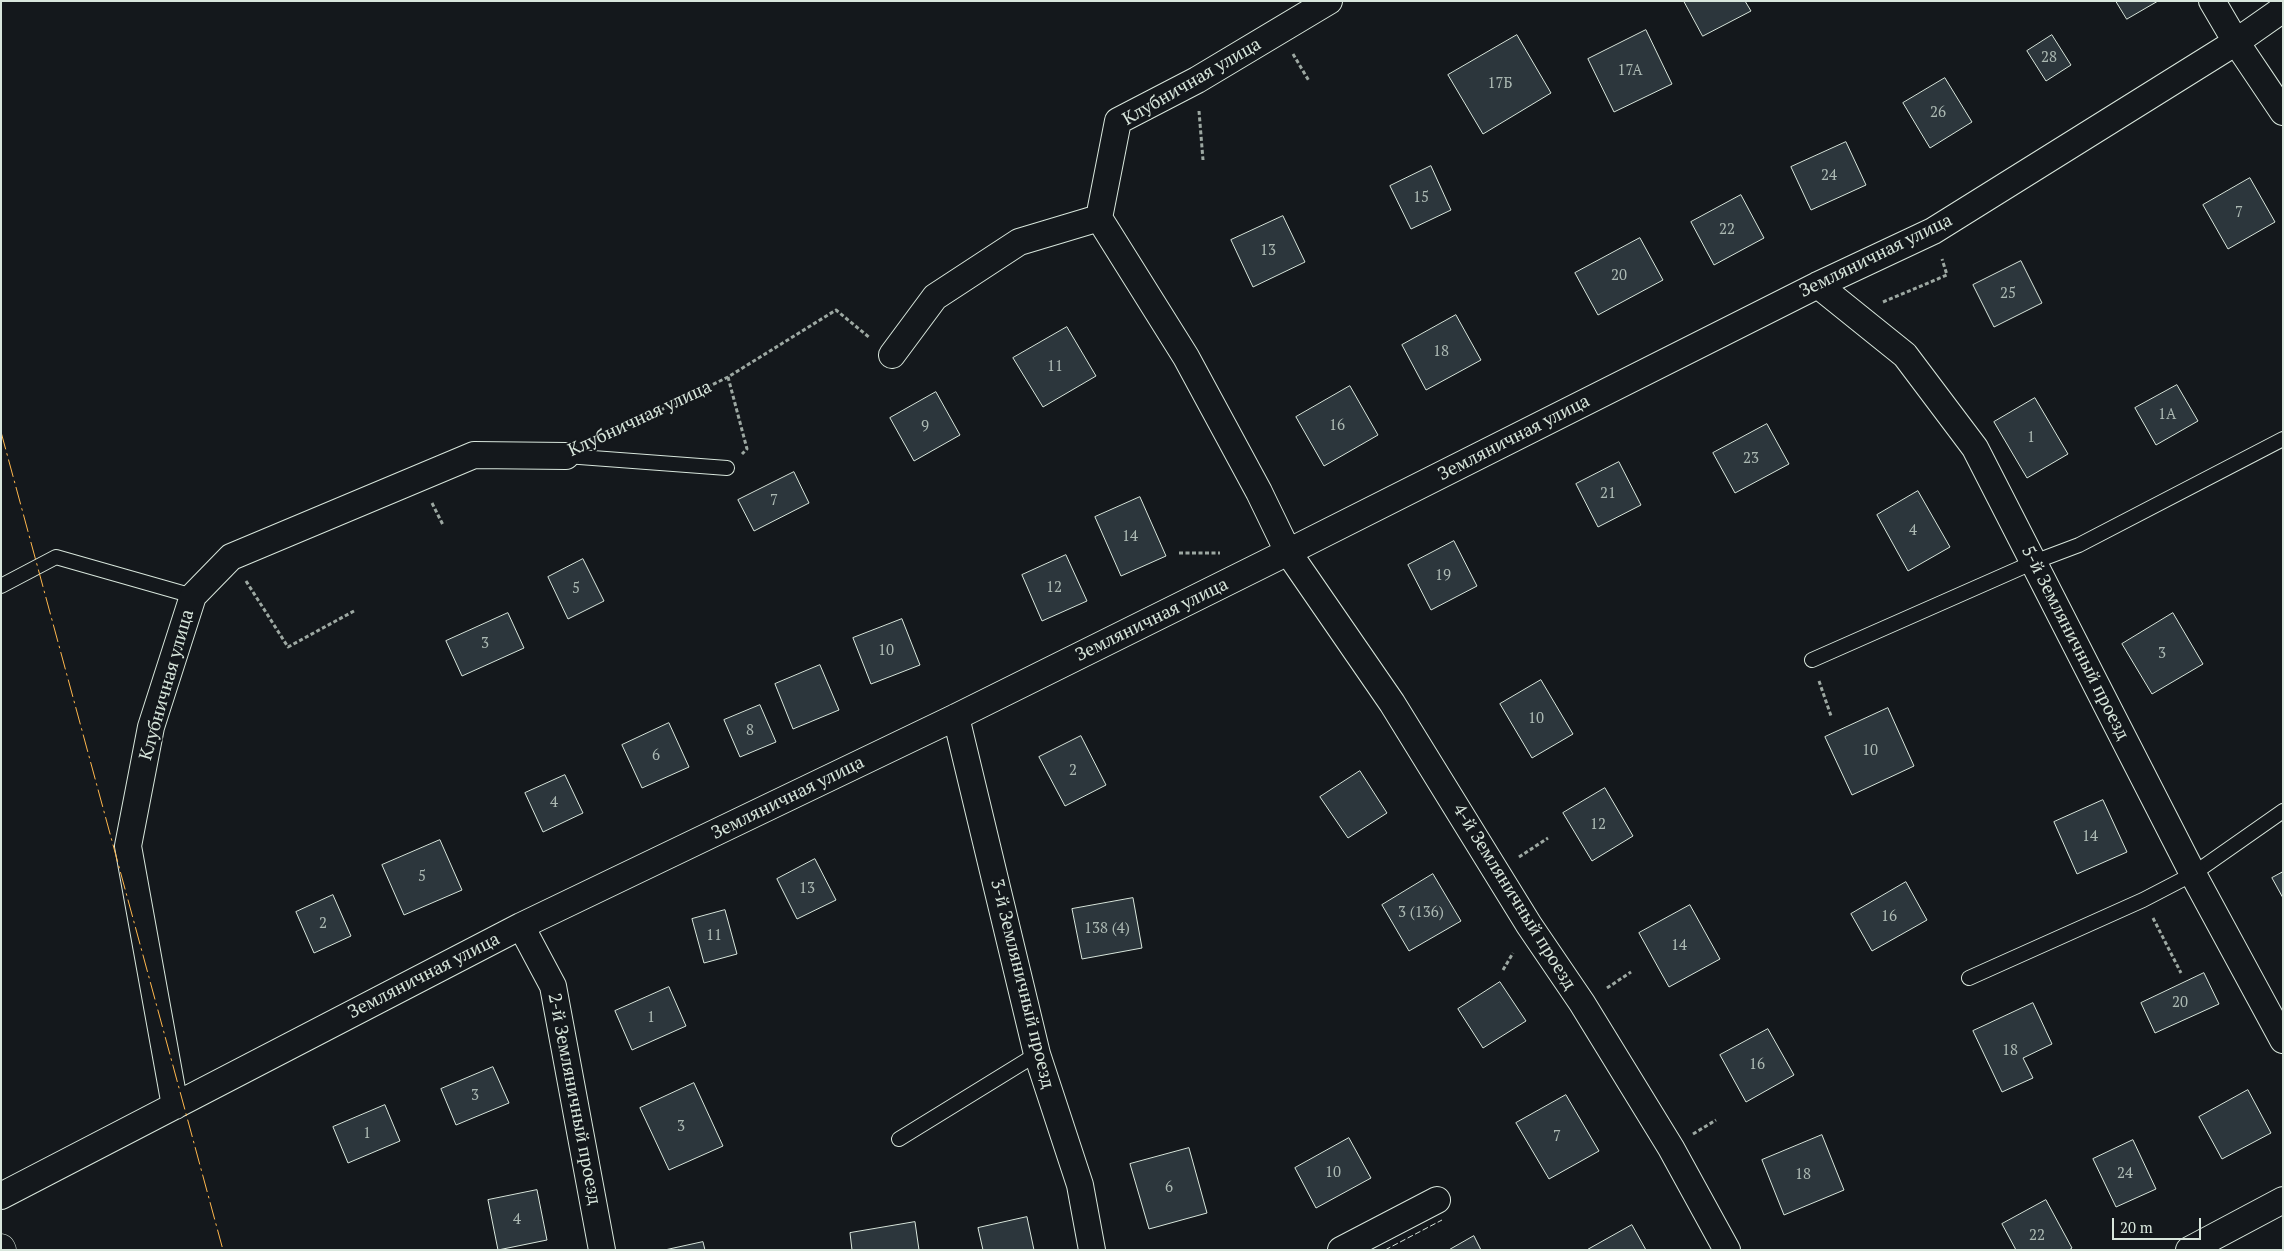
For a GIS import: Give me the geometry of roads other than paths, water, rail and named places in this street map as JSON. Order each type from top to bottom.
[{"type":"street","name":"Клубничная улица","points":[[1099,218],[1118,121],[1197,80],[1330,1]]},
{"type":"street","points":[[2212,1],[2236,42],[2283,112]]},
{"type":"street","name":"Земляничная улица","points":[[1,1196],[521,926],[956,716],[1288,552],[1818,284],[1933,231],[2236,42],[2283,10]]},
{"type":"street","points":[[892,355],[935,297],[1019,242],[1099,218]]},
{"type":"street","name":"4-й Земляничный проезд","points":[[1099,218],[1186,357],[1259,492],[1288,552],[1392,703],[1498,871],[1529,925],[1582,1003],[1665,1139],[1727,1250]]},
{"type":"street","name":"5-й Земляничный проезд","points":[[1818,284],[1905,355],[1975,448],[2194,874],[2283,1040]]},
{"type":"street","name":"Клубничная улица","points":[[174,1106],[128,846],[151,727],[192,596],[231,557],[474,455],[566,456]]},
{"type":"street","name":"3-й Земляничный проезд","points":[[956,716],[1037,1054],[1080,1186],[1092,1250]]},
{"type":"street","name":"2-й Земляничный проезд","points":[[521,926],[553,986],[602,1250]]},
{"type":"street","points":[[1341,1250],[1437,1200]]},
{"type":"street","points":[[2188,1250],[2283,1200]]},
{"type":"lane","points":[[1812,660],[2034,562],[2079,545],[2283,439]]},
{"type":"lane","points":[[566,456],[727,468]]},
{"type":"lane","points":[[1,586],[56,557],[192,596]]},
{"type":"lane","points":[[1969,978],[2143,900],[2194,874],[2283,811]]},
{"type":"lane","points":[[899,1139],[1037,1054]]}]
